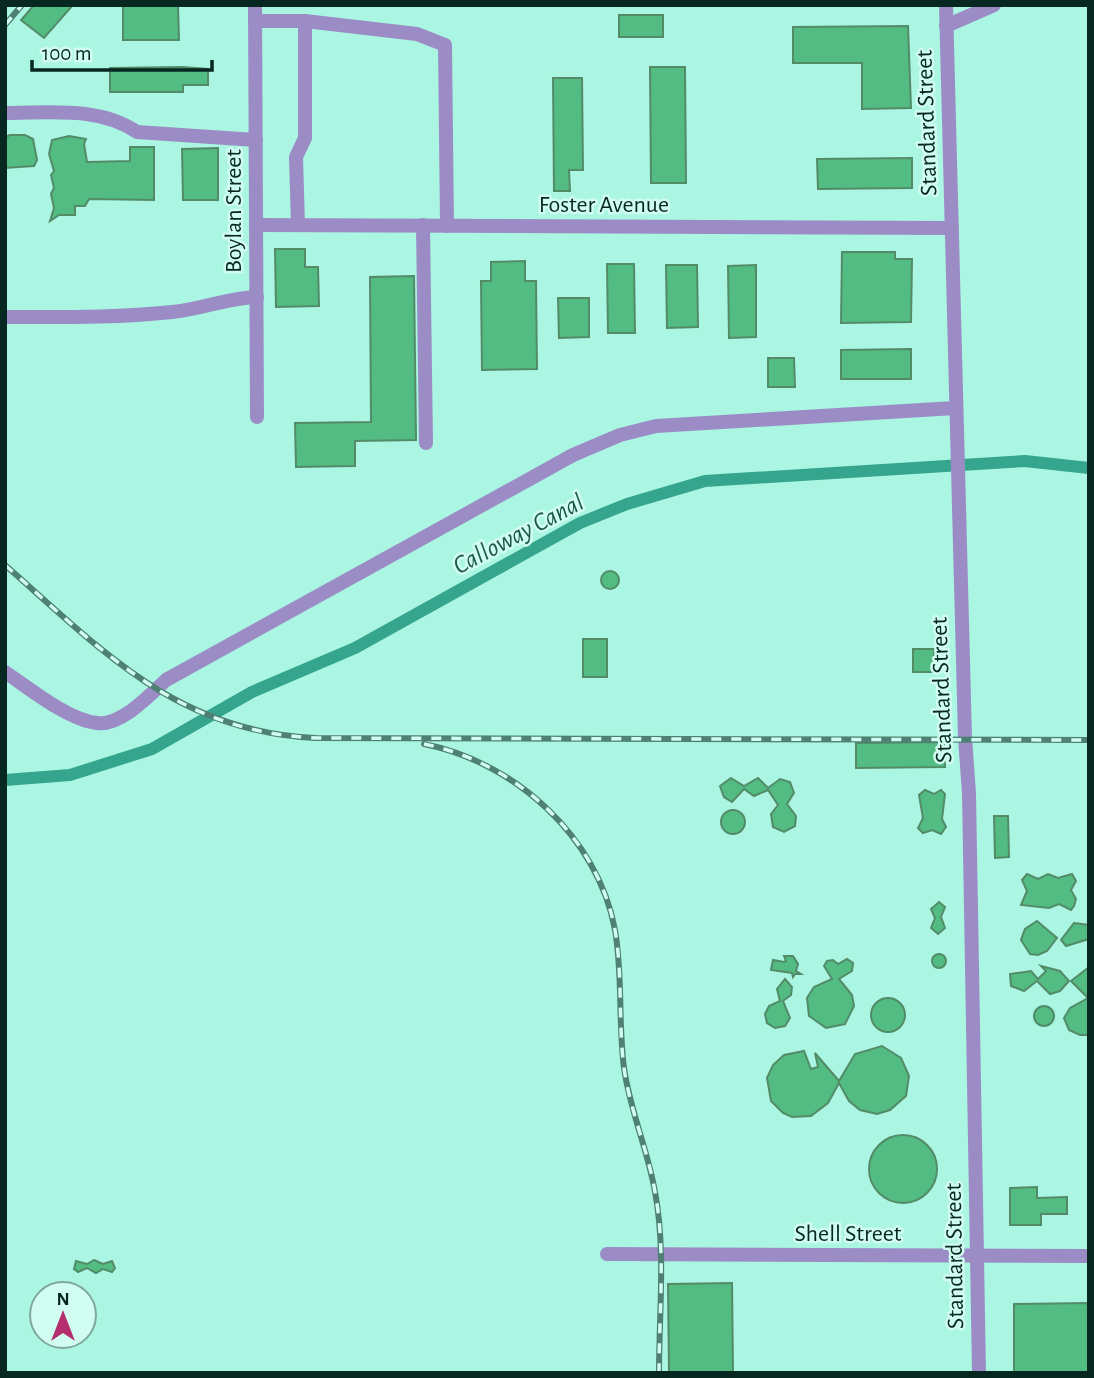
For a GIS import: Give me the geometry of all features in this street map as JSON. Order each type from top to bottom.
[{"type":"street","name":"Boylan Street","points":[[255,5],[257,417]]},
{"type":"street","name":"Standard Street","points":[[946,5],[958,503],[969,793],[979,1373]]},
{"type":"street","points":[[946,26],[994,5]]},
{"type":"street","points":[[255,21],[305,21],[417,34],[445,45],[447,226]]},
{"type":"street","points":[[298,225],[296,157],[305,138],[305,21]]},
{"type":"street","points":[[5,113],[88,114],[122,122],[136,132],[256,140]]},
{"type":"street","name":"Foster Avenue","points":[[256,225],[952,228]]},
{"type":"street","points":[[423,225],[426,443]]},
{"type":"street","points":[[5,317],[142,316],[201,309],[233,298],[257,297]]},
{"type":"street","points":[[5,672],[68,712],[97,723],[109,721],[133,708],[176,674],[573,455],[620,435],[656,426],[956,408]]},
{"type":"street","name":"Shell Street","points":[[607,1254],[1089,1256]]},
{"type":"building","points":[[34,5],[73,5],[44,38],[21,20]]},
{"type":"building","points":[[123,5],[178,5],[179,40],[123,40]]},
{"type":"building","points":[[619,15],[663,15],[663,37],[619,37]]},
{"type":"building","points":[[908,26],[911,108],[862,109],[862,63],[793,63],[793,27]]},
{"type":"building","points":[[650,67],[685,67],[686,183],[651,183]]},
{"type":"building","points":[[110,68],[208,69],[208,85],[183,85],[183,92],[110,92]]},
{"type":"building","points":[[553,78],[582,78],[583,170],[569,170],[570,191],[554,191]]},
{"type":"building","points":[[25,135],[33,139],[37,160],[34,166],[5,168],[5,137]]},
{"type":"building","points":[[69,136],[86,139],[84,144],[87,162],[130,161],[130,147],[154,147],[154,200],[89,199],[85,206],[75,206],[75,215],[59,215],[50,221],[54,208],[51,175],[54,171],[49,154],[52,140]]},
{"type":"building","points":[[218,148],[218,200],[183,200],[182,149]]},
{"type":"building","points":[[912,158],[912,188],[818,189],[817,159]]},
{"type":"building","points":[[275,249],[305,249],[305,267],[318,267],[319,306],[276,307]]},
{"type":"building","points":[[842,252],[895,252],[895,259],[912,259],[911,322],[841,323]]},
{"type":"building","points":[[525,261],[525,281],[536,281],[537,369],[482,370],[481,281],[491,281],[491,262]]},
{"type":"building","points":[[607,264],[634,264],[635,333],[608,333]]},
{"type":"building","points":[[666,265],[697,265],[698,327],[667,328]]},
{"type":"building","points":[[756,265],[756,337],[729,338],[728,266]]},
{"type":"building","points":[[414,276],[416,440],[355,441],[355,466],[296,467],[295,423],[371,422],[370,277]]},
{"type":"building","points":[[558,298],[589,298],[589,337],[559,338]]},
{"type":"building","points":[[911,349],[911,379],[841,379],[841,350]]},
{"type":"building","points":[[768,358],[794,358],[795,387],[768,387]]},
{"type":"building","points":[[610,571],[616,574],[619,580],[616,586],[610,589],[604,586],[601,580],[604,574]]},
{"type":"building","points":[[583,639],[607,639],[607,677],[583,677]]},
{"type":"building","points":[[913,649],[934,649],[935,672],[913,672]]},
{"type":"building","points":[[944,742],[945,767],[856,768],[856,743]]},
{"type":"building","points":[[731,778],[744,786],[758,778],[768,788],[780,779],[790,782],[794,793],[787,804],[796,816],[795,826],[784,832],[773,827],[771,814],[778,805],[768,790],[754,796],[744,789],[732,802],[724,797],[720,786]]},
{"type":"building","points":[[925,790],[934,794],[941,790],[945,794],[942,819],[946,827],[941,834],[932,830],[923,833],[918,828],[923,818],[919,795]]},
{"type":"building","points":[[733,810],[741,814],[745,822],[741,830],[733,834],[725,830],[721,822],[725,814]]},
{"type":"building","points":[[994,816],[1008,816],[1009,857],[995,858]]},
{"type":"building","points":[[1027,874],[1038,879],[1048,874],[1058,878],[1072,874],[1076,881],[1071,890],[1076,899],[1074,906],[1071,910],[1059,904],[1049,908],[1021,905],[1027,891],[1022,880]]},
{"type":"building","points":[[939,902],[945,907],[941,917],[945,928],[938,934],[931,928],[935,918],[931,909]]},
{"type":"building","points":[[1037,921],[1057,938],[1047,951],[1038,955],[1030,954],[1021,940],[1025,929]]},
{"type":"building","points":[[1074,923],[1089,925],[1089,939],[1066,946],[1061,940]]},
{"type":"building","points":[[936,954],[942,954],[946,961],[942,968],[936,968],[932,964],[932,958]]},
{"type":"building","points":[[784,956],[793,956],[798,964],[796,971],[801,974],[795,974],[793,977],[792,973],[771,970],[773,960],[784,962]]},
{"type":"building","points":[[847,959],[853,963],[852,971],[839,979],[852,995],[854,1006],[845,1024],[826,1028],[809,1016],[807,998],[814,987],[832,979],[824,966],[827,961],[833,960],[838,964]]},
{"type":"building","points":[[1041,966],[1060,971],[1069,981],[1060,991],[1050,994],[1037,981],[1024,991],[1011,986],[1010,974],[1031,971],[1038,979],[1046,971]]},
{"type":"building","points":[[1089,967],[1089,1035],[1080,1035],[1069,1030],[1064,1018],[1070,1008],[1088,998],[1071,981]]},
{"type":"building","points":[[785,979],[792,987],[791,995],[783,1001],[790,1018],[785,1026],[775,1028],[767,1023],[765,1014],[769,1006],[780,1001],[777,989]]},
{"type":"building","points":[[888,998],[900,1003],[905,1015],[900,1027],[888,1032],[876,1027],[871,1015],[876,1003]]},
{"type":"building","points":[[1040,1006],[1048,1006],[1054,1016],[1048,1026],[1040,1026],[1034,1020],[1034,1012]]},
{"type":"building","points":[[882,1046],[901,1058],[909,1076],[906,1096],[890,1110],[877,1114],[860,1110],[849,1101],[839,1083],[828,1103],[811,1116],[792,1117],[783,1113],[771,1101],[767,1078],[773,1065],[784,1055],[804,1051],[811,1069],[818,1067],[815,1053],[839,1081],[855,1054]]},
{"type":"building","points":[[903,1135],[916,1138],[927,1145],[934,1156],[937,1169],[934,1182],[927,1193],[916,1200],[903,1203],[890,1200],[879,1193],[872,1182],[869,1169],[872,1156],[879,1145],[890,1138]]},
{"type":"building","points":[[1037,1187],[1037,1198],[1067,1197],[1067,1214],[1041,1214],[1041,1225],[1010,1225],[1010,1188]]},
{"type":"building","points":[[94,1260],[103,1264],[112,1261],[115,1268],[112,1272],[103,1269],[96,1273],[87,1268],[78,1272],[74,1269],[76,1261],[87,1264]]},
{"type":"building","points":[[732,1283],[733,1373],[669,1373],[668,1284]]},
{"type":"building","points":[[1089,1303],[1089,1373],[1014,1373],[1014,1304]]},
{"type":"waterway","name":"Calloway Canal","points":[[5,780],[70,775],[152,749],[252,692],[355,648],[580,523],[627,504],[705,481],[1025,461],[1089,468]]},
{"type":"railway","points":[[5,25],[22,5]]},
{"type":"railway","points":[[5,565],[75,627],[145,682],[182,703],[223,721],[267,732],[316,738],[1089,740]]},
{"type":"railway","points":[[424,744],[458,753],[520,786],[547,809],[571,835],[591,864],[606,896],[617,947],[624,1068],[630,1100],[652,1176],[658,1214],[661,1259],[659,1373]]}]
